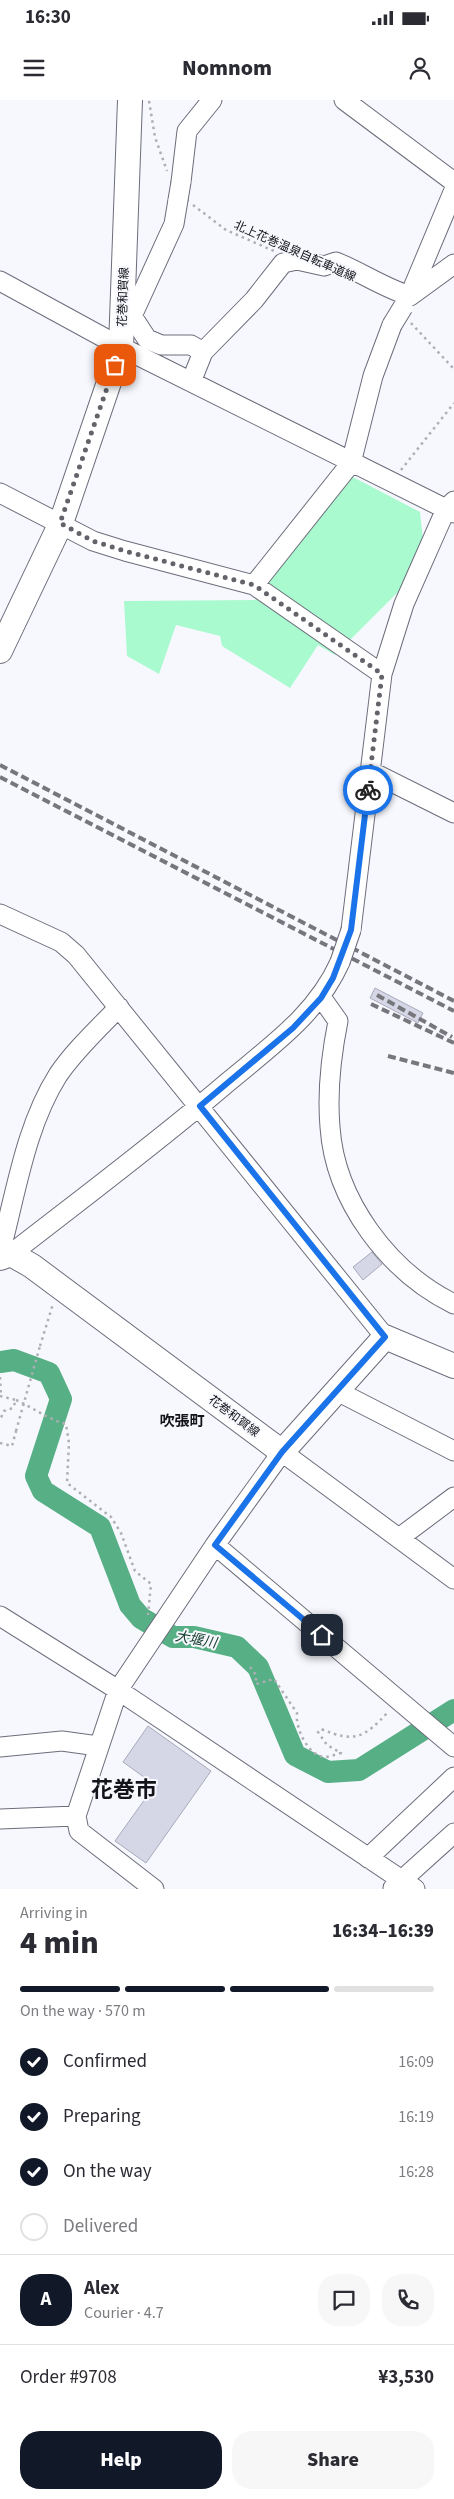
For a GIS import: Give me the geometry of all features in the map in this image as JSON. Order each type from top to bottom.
[{"type":"main road","name":"花巻和賀線","points":[[0,651],[60,523],[121,347],[130,100]]},
{"type":"main road","name":"花巻和賀線","points":[[5,1256],[58,1286],[282,1452]]},
{"type":"main road","points":[[282,1452],[385,1337],[454,1366]]},
{"type":"street","points":[[203,352],[191,345],[161,345],[147,339],[132,316],[174,224],[187,132],[212,100]]},
{"type":"street","points":[[344,100],[454,182]]},
{"type":"street","points":[[254,585],[352,463],[373,376],[403,312],[454,190]]},
{"type":"street","points":[[191,382],[203,352],[254,300],[283,263],[297,260],[324,266],[336,262],[360,272],[395,291],[403,312]]},
{"type":"street","points":[[403,312],[454,264]]},
{"type":"street","points":[[0,281],[121,347],[352,463],[451,508],[404,604],[382,674],[351,930],[340,962],[321,998],[293,1028],[200,1106],[5,1256],[3,1241],[26,1151],[39,1113],[57,1077],[71,1057],[119,1007]]},
{"type":"street","points":[[0,493],[93,541],[254,585],[382,674]]},
{"type":"street","points":[[370,771],[454,813]]},
{"type":"street","points":[[0,914],[61,942],[76,955],[385,1337]]},
{"type":"street","points":[[321,998],[338,1021],[331,1056],[330,1129],[338,1168],[353,1204],[375,1239],[405,1271],[433,1293],[454,1304]]},
{"type":"street","points":[[337,1391],[454,1451]]},
{"type":"street","points":[[154,1889],[79,1831],[76,1816],[118,1690],[215,1545],[282,1452],[454,1579]]},
{"type":"street","points":[[399,1538],[454,1497]]},
{"type":"street","points":[[215,1545],[448,1742]]},
{"type":"street","points":[[0,1616],[118,1690],[368,1858],[403,1886],[454,1833]]},
{"type":"street","points":[[0,1747],[62,1741],[98,1746]]},
{"type":"street","points":[[368,1858],[454,1777]]},
{"type":"street","points":[[0,1818],[76,1816]]},
{"type":"path","name":"北上花巻温泉自転車道線","points":[[149,100],[155,137],[178,188],[200,212],[226,230],[297,260]]},
{"type":"path","points":[[403,312],[454,368]]},
{"type":"path","points":[[398,473],[454,403]]},
{"type":"path","points":[[0,1443],[12,1446],[58,1286]]},
{"type":"path","points":[[0,1377],[0,1396],[16,1400],[33,1408],[48,1420],[66,1424],[69,1443],[67,1483],[111,1517],[121,1533],[135,1571],[151,1584],[148,1615]]},
{"type":"path","points":[[0,1420],[4,1411],[13,1408],[16,1400]]},
{"type":"path","points":[[250,1667],[256,1675],[256,1684],[274,1679],[298,1714],[296,1722],[306,1743],[314,1752],[324,1757],[341,1753],[323,1742],[318,1732],[321,1729],[340,1737],[358,1737],[370,1731],[386,1714]]},
{"type":"green space","points":[[349,475],[420,512],[423,540],[401,589],[335,655],[318,645],[290,688],[222,646],[220,636],[176,625],[159,674],[127,656],[124,601],[255,600]]},
{"type":"building","points":[[375,988],[423,1013],[418,1023],[370,998]]},
{"type":"building","points":[[372,1252],[382,1264],[363,1280],[353,1267]]},
{"type":"building","points":[[148,1726],[211,1771],[146,1863],[115,1841],[155,1785],[123,1762]]},
{"type":"waterway","name":"大堰川","points":[[0,1362],[14,1360],[49,1373],[61,1399],[36,1476],[43,1491],[100,1527],[130,1605],[141,1618],[173,1637],[194,1637],[237,1647],[258,1667],[295,1755],[328,1772],[359,1770],[454,1710]]},
{"type":"railway","points":[[0,765],[454,1001]]},
{"type":"railway","points":[[0,777],[454,1011]]},
{"type":"railway","points":[[377,995],[452,1037]]},
{"type":"railway","points":[[371,1004],[454,1043]]},
{"type":"railway","points":[[388,1056],[454,1073]]},
{"type":"way so far","points":[[115,365],[60,523],[93,541],[254,585],[382,674],[368,790]]},
{"type":"district","name":"吹張町","points":[[182,1421]]},
{"type":"district","name":"花巻市","points":[[124,1789]]},
{"type":"route","points":[[322,1635],[215,1545],[282,1452],[385,1337],[200,1106],[293,1028],[321,998],[333,978],[351,930],[368,790]]}]
